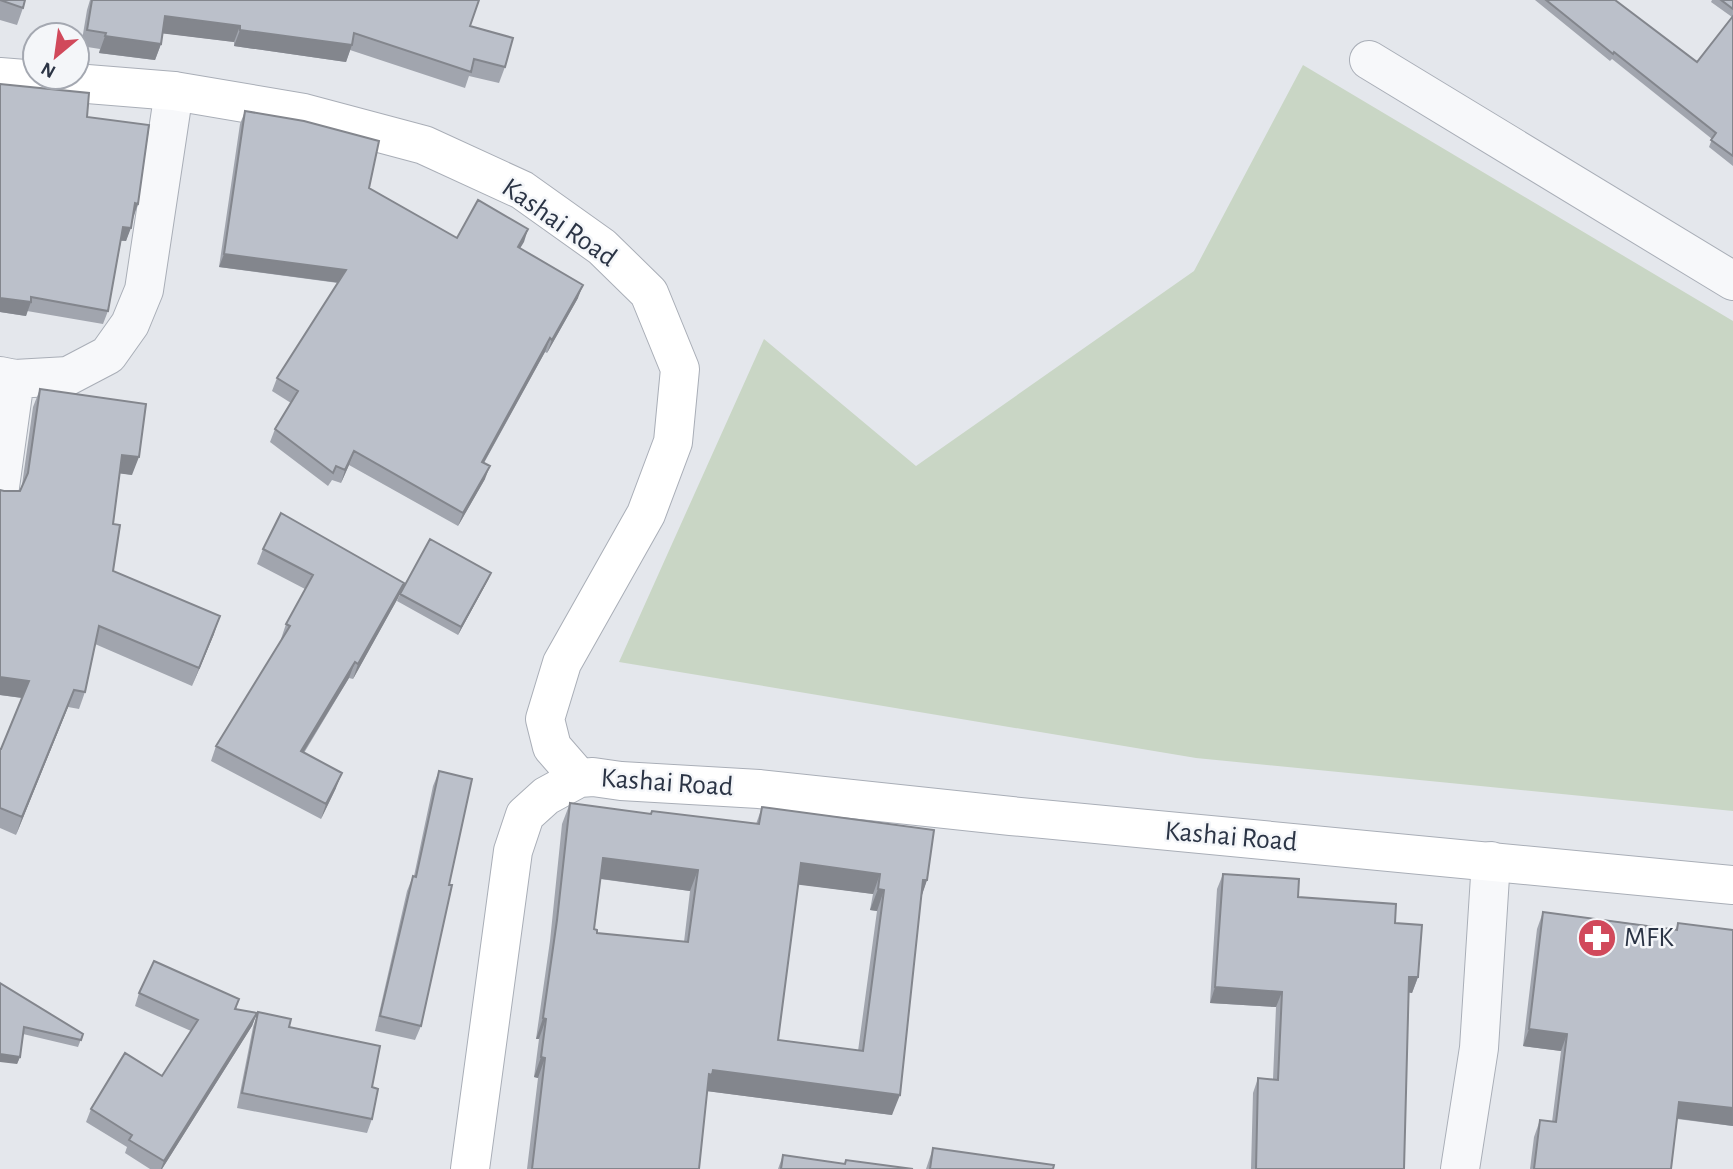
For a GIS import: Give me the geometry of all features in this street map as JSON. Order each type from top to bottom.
[{"type":"street","points":[[1369,60],[1733,281]]},
{"type":"street","name":"Kashai Road","points":[[0,77],[174,91],[304,113],[424,145],[522,190],[602,247],[649,293],[680,369],[673,442],[646,514],[562,663],[545,719],[552,747],[579,778],[759,789],[1011,816],[1733,885]]},
{"type":"street","points":[[0,487],[8,377],[68,376],[107,355],[130,324],[144,289],[174,91]]},
{"type":"street","points":[[470,1169],[513,850],[525,816],[546,796],[579,778]]},
{"type":"street","points":[[1460,1169],[1479,1048],[1491,861]]},
{"type":"green space","points":[[1303,65],[1733,321],[1733,811],[1196,758],[619,662],[764,339],[916,466],[1194,271]]},
{"type":"building","points":[[0,0],[25,0],[23,8]]},
{"type":"building","points":[[92,0],[479,0],[470,26],[513,38],[505,67],[474,59],[471,72],[354,33],[352,45],[240,30],[240,26],[165,16],[161,44],[105,36],[106,33],[91,31],[91,21],[88,21]]},
{"type":"building","points":[[1546,0],[1615,0],[1697,62],[1733,16],[1733,156],[1711,140],[1716,133]]},
{"type":"building","points":[[1721,0],[1733,0],[1733,9]]},
{"type":"building","points":[[0,84],[21,86],[21,91],[89,93],[87,117],[149,125],[138,204],[135,203],[131,228],[123,227],[108,311],[31,297],[31,302],[0,298]]},
{"type":"building","points":[[245,111],[304,121],[379,141],[369,188],[457,238],[478,200],[528,229],[518,247],[583,285],[552,340],[550,338],[482,462],[490,466],[463,513],[354,451],[345,470],[336,466],[333,473],[275,429],[298,391],[277,378],[346,270],[224,254]]},
{"type":"building","points":[[40,389],[146,404],[139,457],[122,455],[113,524],[120,525],[113,571],[220,616],[199,668],[99,626],[85,692],[74,690],[22,817],[0,808],[0,749],[29,681],[0,677],[0,490],[20,491],[28,473]]},
{"type":"building","points":[[281,513],[404,583],[358,664],[355,662],[301,751],[342,773],[326,804],[216,746],[290,626],[286,624],[313,575],[263,549]]},
{"type":"building","points":[[430,539],[491,573],[461,627],[400,594]]},
{"type":"building","points":[[439,771],[472,779],[421,1026],[380,1016],[413,876],[416,877]]},
{"type":"building","points":[[570,803],[759,824],[762,807],[934,830],[927,880],[923,880],[900,1095],[713,1070],[712,1075],[709,1074],[699,1169],[532,1169],[545,1058],[541,1057],[546,1019],[543,1018]],"holes":[[[603,858],[698,870],[688,942],[597,933],[594,929]],[[801,863],[880,874],[878,889],[884,890],[863,1051],[778,1040]]]},
{"type":"building","points":[[1223,874],[1299,879],[1298,897],[1396,904],[1395,923],[1422,925],[1418,977],[1409,977],[1404,1169],[1256,1169],[1258,1078],[1278,1080],[1282,992],[1215,987]]},
{"type":"building","points":[[1543,912],[1677,930],[1678,923],[1733,930],[1733,1108],[1679,1102],[1671,1169],[1534,1169],[1540,1120],[1556,1122],[1567,1034],[1529,1029]]},
{"type":"building","points":[[154,961],[239,999],[235,1009],[257,1013],[164,1161],[129,1140],[132,1135],[91,1109],[125,1053],[162,1076],[198,1020],[139,993]]},
{"type":"building","points":[[0,983],[83,1034],[81,1040],[24,1027],[20,1057],[0,1054]]},
{"type":"building","points":[[258,1012],[291,1019],[289,1027],[380,1046],[372,1087],[378,1089],[372,1119],[242,1093]]},
{"type":"building","points":[[933,1148],[1054,1165],[1053,1169],[930,1169]]},
{"type":"building","points":[[783,1155],[845,1164],[846,1160],[913,1169],[781,1169]]},
{"type":"place","name":"MFK","points":[[1597,938]]}]
